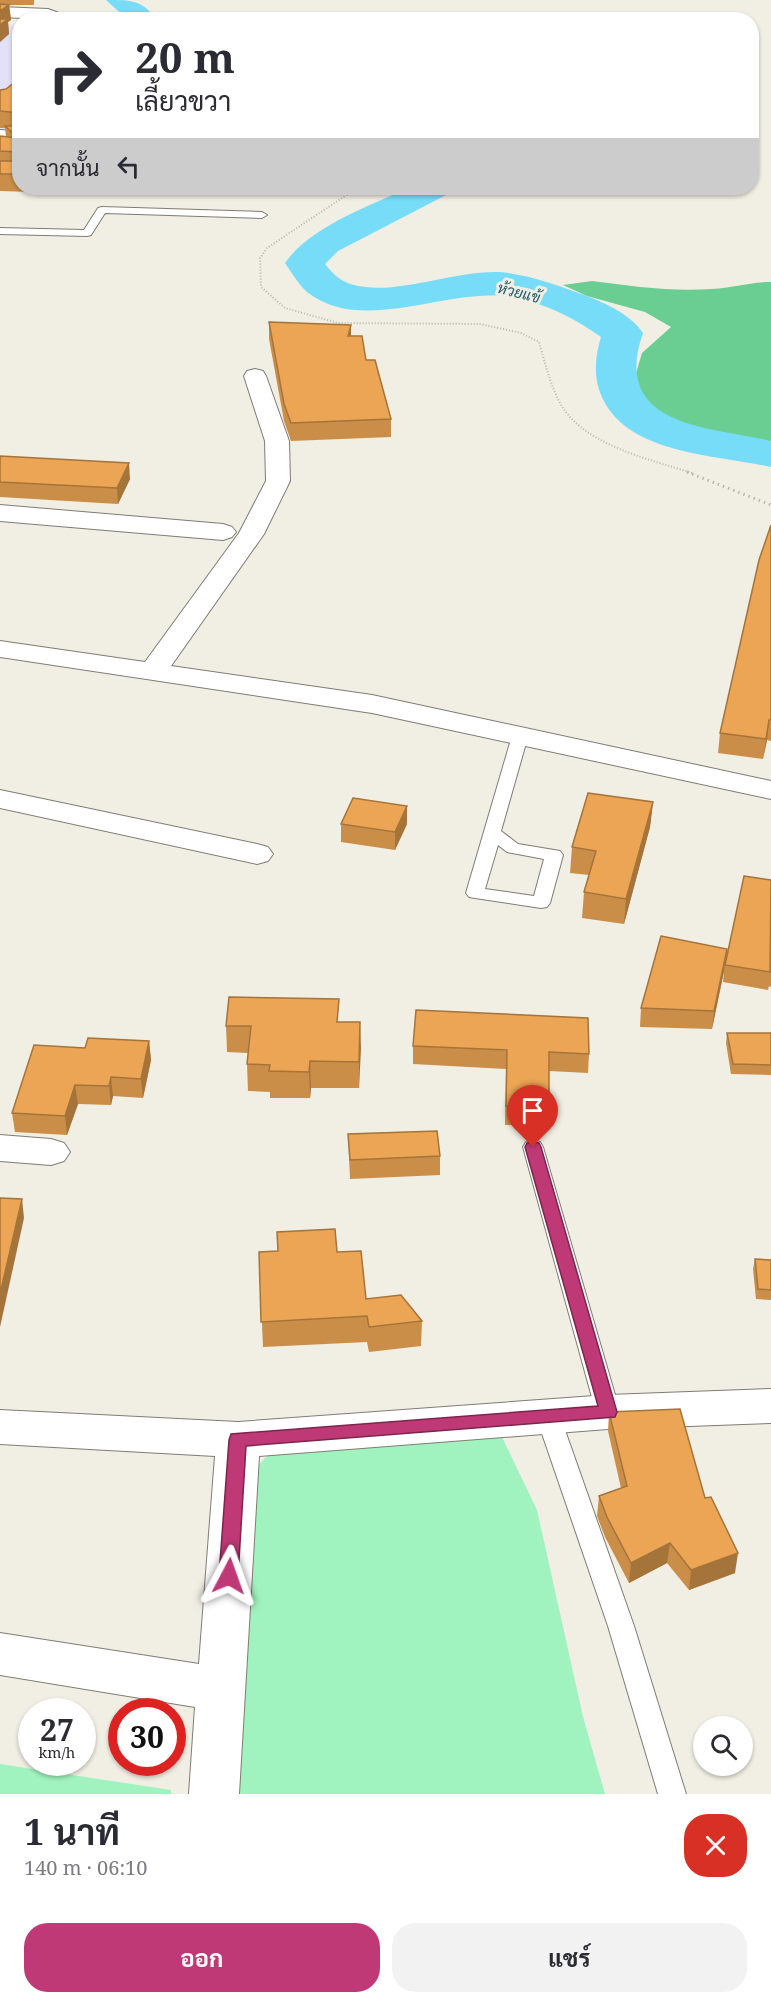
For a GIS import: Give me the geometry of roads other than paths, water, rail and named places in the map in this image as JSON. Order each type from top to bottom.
[{"type":"street","points":[[152,672],[251,534],[278,482],[277,441],[255,376]]},
{"type":"street","points":[[0,513],[223,532]]},
{"type":"street","points":[[0,649],[372,704],[771,790]]},
{"type":"street","points":[[0,799],[257,854]]},
{"type":"street","points":[[0,1148],[51,1152]]},
{"type":"street","points":[[0,1427],[238,1440],[608,1412],[771,1406]]},
{"type":"street","points":[[214,1794],[238,1440]]},
{"type":"street","points":[[0,1654],[221,1689]]},
{"type":"lane","points":[[0,231],[87,233],[102,210],[262,215]]},
{"type":"lane","points":[[492,832],[513,848],[554,855],[541,903],[475,893],[492,832],[520,736]]},
{"type":"lane","points":[[533,1147],[608,1412]]},
{"type":"lane","points":[[548,1416],[621,1626],[672,1794]]},
{"type":"waterway","name":"ห้วยแข้","points":[[120,0],[138,12]]},
{"type":"waterway","name":"ห้วยแข้","points":[[420,195],[325,243],[304,263],[320,284],[342,295],[366,299],[393,298],[476,284],[500,284],[533,291],[579,307],[623,333],[617,355],[617,378],[623,400],[637,416],[678,436],[771,454]]}]
